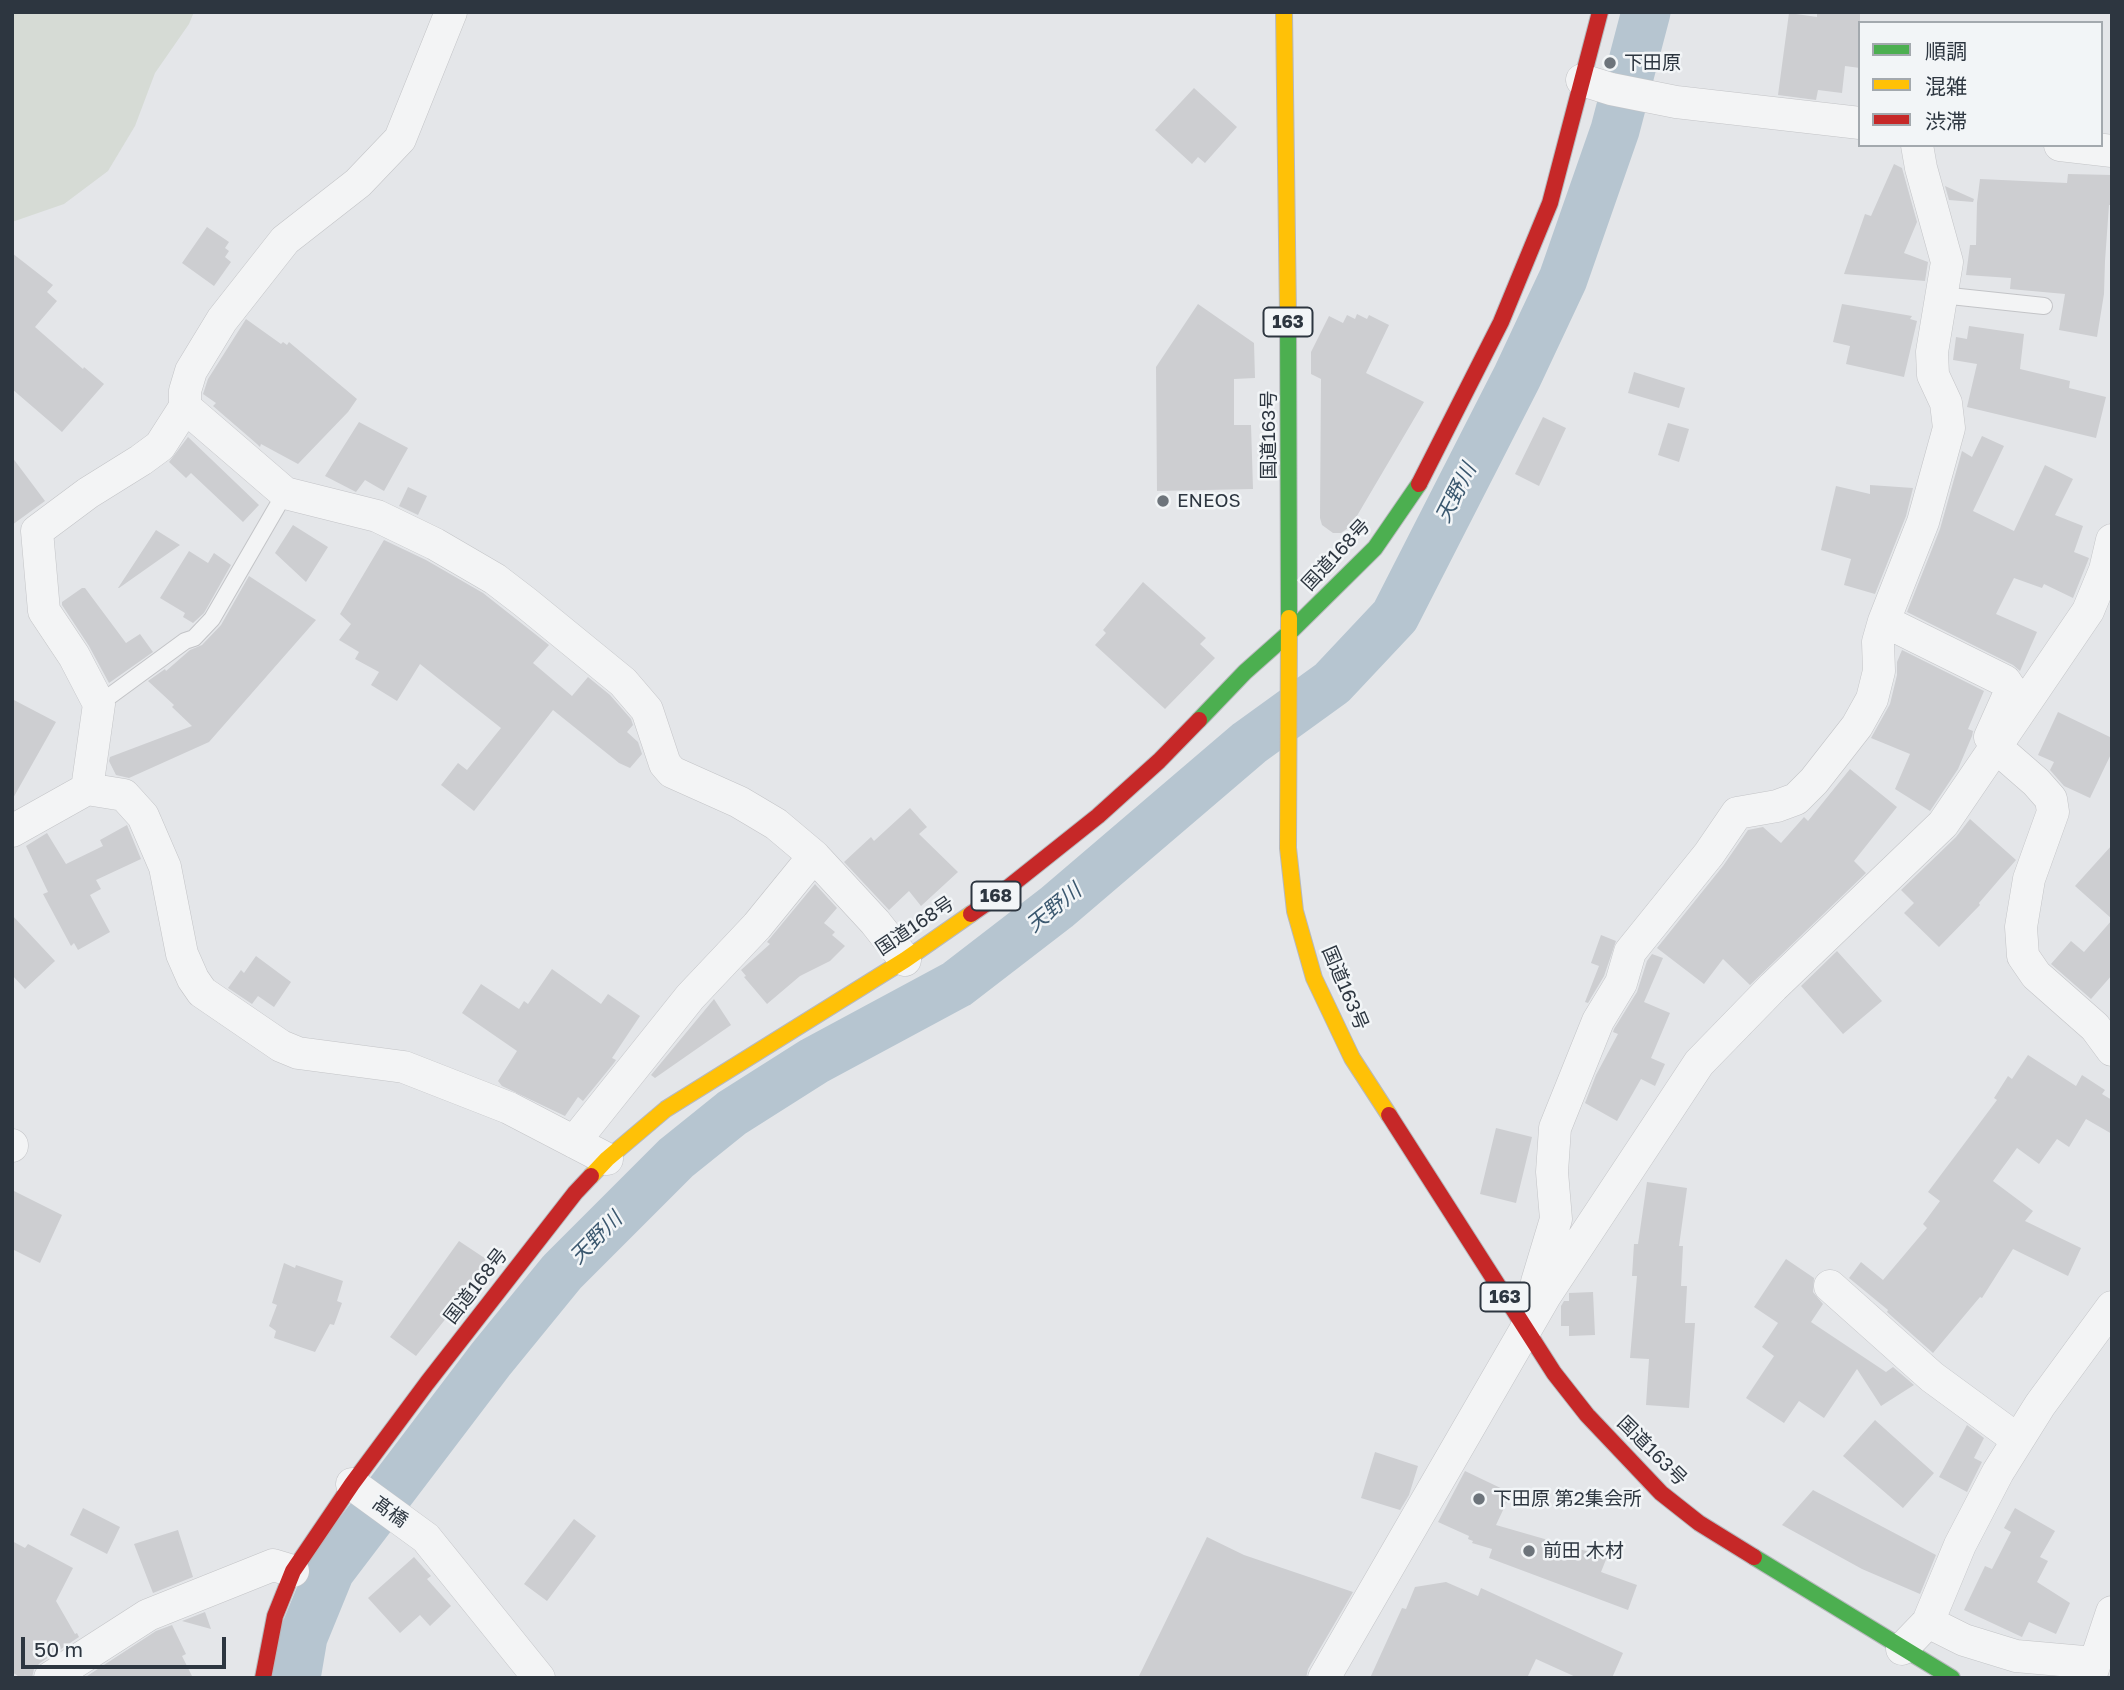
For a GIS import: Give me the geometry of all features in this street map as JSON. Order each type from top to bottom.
[{"type":"highway","name":"国道163号","points":[[1284,12],[1290,632],[1288,848],[1294,911],[1314,978],[1352,1058],[1554,1373],[1587,1415],[1661,1493],[1699,1523],[1745,1554],[1952,1678]]},
{"type":"highway","name":"国道168号","points":[[263,1678],[275,1616],[293,1571],[427,1383],[567,1204],[607,1159],[666,1109],[905,960],[1000,894],[1098,816],[1158,761],[1244,672],[1290,632],[1375,548],[1413,495],[1501,322],[1596,84],[1600,12]]},
{"type":"street","points":[[87,789],[99,704],[74,656],[44,611],[37,531],[88,493],[160,446],[185,407],[185,391],[191,371],[222,320],[285,240],[358,183],[400,139],[451,12]]},
{"type":"street","points":[[1596,84],[1676,102],[1858,123]]},
{"type":"street","points":[[1545,1296],[1537,1282],[1556,1219],[1552,1172],[1555,1128],[1598,1021],[1621,983],[1630,951],[1709,853],[1737,813],[1777,806],[1796,799],[1814,781],[1857,726],[1872,699],[1879,671],[1878,642],[1923,522],[1949,428],[1946,403],[1933,375],[1932,352],[1947,262],[1918,147]]},
{"type":"street","points":[[2077,147],[2112,151]]},
{"type":"street","points":[[185,407],[285,493],[377,516],[435,544],[495,579],[623,682],[647,710],[665,764],[672,772],[739,802],[776,824],[814,856],[875,922],[905,960]]},
{"type":"street","points":[[1324,1678],[1545,1296],[1699,1063],[1773,986],[1943,824],[2088,611],[2105,570],[2112,540]]},
{"type":"street","points":[[1884,621],[2005,681],[2011,690],[1990,737],[1997,748],[2051,799],[2053,813],[2029,879],[2021,927],[2023,956],[2036,975],[2095,1027],[2112,1050]]},
{"type":"street","points":[[12,831],[87,789],[124,795],[144,816],[164,867],[182,954],[202,992],[281,1046],[298,1053],[404,1067],[509,1108],[607,1159]]},
{"type":"street","points":[[575,1142],[690,998],[757,926],[814,856]]},
{"type":"street","points":[[1830,1286],[1932,1377],[2018,1440]]},
{"type":"street","points":[[1902,1648],[1928,1622],[1960,1545],[1998,1472],[2040,1405],[2112,1307]]},
{"type":"street","name":"髙橋","points":[[353,1485],[426,1538],[539,1678]]},
{"type":"street","points":[[50,1678],[148,1615],[273,1564],[293,1571]]},
{"type":"street","points":[[1928,1622],[1964,1640],[2016,1656],[2092,1670],[2112,1612]]},
{"type":"lane","points":[[1941,295],[2043,306]]},
{"type":"lane","points":[[99,704],[185,641],[194,638],[212,619],[285,493]]},
{"type":"shaded area","points":[[12,12],[194,12],[189,24],[155,73],[135,126],[108,171],[64,204],[12,222]]},
{"type":"building","points":[[1817,12],[1860,12],[1858,68],[1845,66],[1842,93],[1818,90],[1816,100],[1778,95],[1789,13],[1817,17]]},
{"type":"building","points":[[1194,88],[1237,127],[1205,163],[1198,157],[1192,164],[1155,130]]},
{"type":"building","points":[[1894,164],[1902,168],[1917,222],[1904,253],[1928,262],[1925,281],[1844,274],[1865,214],[1871,216]]},
{"type":"building","points":[[2068,174],[2112,175],[2104,294],[2097,337],[2059,330],[2065,294],[2010,289],[2011,278],[1966,275],[1970,245],[1976,245],[1980,179],[2067,183]]},
{"type":"building","points":[[1945,186],[1974,199],[1973,202],[1949,200]]},
{"type":"building","points":[[207,227],[229,242],[225,248],[229,251],[225,257],[231,262],[214,286],[182,263]]},
{"type":"building","points":[[12,253],[53,285],[47,292],[57,301],[35,327],[104,384],[62,432],[12,389]]},
{"type":"building","points":[[1198,304],[1254,343],[1255,378],[1234,379],[1234,425],[1251,425],[1253,489],[1157,491],[1156,367]]},
{"type":"building","points":[[1842,304],[1912,316],[1910,319],[1917,321],[1904,377],[1846,364],[1850,346],[1833,342]]},
{"type":"building","points":[[1357,314],[1367,319],[1369,315],[1389,325],[1366,373],[1424,402],[1351,526],[1341,533],[1333,533],[1322,525],[1320,518],[1321,379],[1311,374],[1311,352],[1329,316],[1343,323],[1347,315],[1355,319]]},
{"type":"building","points":[[246,319],[281,344],[283,342],[287,345],[289,342],[357,399],[298,464],[261,444],[260,447],[213,406],[216,403],[203,394],[208,379]]},
{"type":"building","points":[[1969,326],[2024,334],[2020,369],[2070,381],[2069,388],[2106,397],[2096,438],[1967,407],[1977,364],[1953,360],[1956,337],[1967,339]]},
{"type":"building","points":[[1634,372],[1685,388],[1679,408],[1628,393]]},
{"type":"building","points":[[1543,417],[1566,428],[1539,486],[1515,474]]},
{"type":"building","points":[[359,422],[408,448],[384,491],[365,480],[356,492],[325,476]]},
{"type":"building","points":[[1668,423],[1689,429],[1679,462],[1658,455]]},
{"type":"building","points":[[1982,436],[2004,446],[1973,511],[2014,531],[2045,465],[2073,479],[2055,515],[2083,526],[2074,552],[2089,558],[2073,598],[2044,584],[2042,588],[2014,578],[1996,614],[2037,632],[2020,671],[1907,612],[1940,529],[1962,451],[1972,457]]},
{"type":"building","points":[[188,437],[259,505],[243,522],[191,473],[186,478],[169,462]]},
{"type":"building","points":[[12,457],[45,501],[12,525]]},
{"type":"building","points":[[1870,485],[1913,488],[1906,516],[1875,594],[1844,585],[1851,559],[1821,550],[1836,486],[1870,494]]},
{"type":"building","points":[[408,487],[427,496],[418,515],[399,506]]},
{"type":"building","points":[[293,525],[328,547],[306,582],[275,553]]},
{"type":"building","points":[[156,530],[180,545],[118,588]]},
{"type":"building","points":[[384,540],[426,560],[483,593],[549,645],[533,663],[572,696],[588,677],[610,695],[631,719],[633,725],[627,732],[638,742],[642,754],[630,768],[619,763],[553,710],[474,811],[441,785],[458,763],[467,770],[501,728],[420,664],[397,701],[371,685],[379,672],[355,659],[359,652],[339,640],[351,624],[340,614]]},
{"type":"building","points":[[189,551],[208,563],[214,553],[231,565],[204,613],[193,623],[183,617],[185,613],[160,598]]},
{"type":"building","points":[[249,576],[316,620],[209,742],[129,778],[116,775],[109,761],[110,757],[192,726],[148,681],[165,669],[166,671],[190,650],[202,645],[221,625]]},
{"type":"building","points":[[1143,582],[1206,638],[1200,644],[1215,658],[1165,709],[1095,645],[1106,633],[1103,630]]},
{"type":"building","points":[[85,588],[126,643],[140,634],[153,652],[109,683],[62,605],[62,602]]},
{"type":"building","points":[[1902,650],[1984,691],[1968,729],[1973,731],[1972,736],[1958,769],[1930,811],[1895,789],[1910,754],[1871,738],[1890,704],[1897,675],[1897,662]]},
{"type":"building","points":[[12,699],[56,722],[12,800]]},
{"type":"building","points":[[2058,712],[2112,738],[2112,752],[2090,798],[2064,786],[2050,770],[2054,762],[2038,755]]},
{"type":"building","points":[[1850,769],[1897,807],[1854,861],[1866,873],[1750,985],[1723,959],[1704,984],[1657,948],[1723,866],[1748,830],[1763,827],[1781,843],[1804,817],[1808,821]]},
{"type":"building","points":[[910,808],[927,827],[919,834],[958,872],[921,906],[909,891],[889,910],[844,862],[871,837],[874,841]]},
{"type":"building","points":[[1970,819],[2016,860],[1980,905],[1939,947],[1904,913],[1914,903],[1901,890],[1956,837]]},
{"type":"building","points":[[127,825],[141,859],[96,880],[101,889],[90,895],[110,932],[78,950],[74,943],[71,946],[43,894],[48,892],[26,846],[47,833],[66,864],[103,846],[100,840]]},
{"type":"building","points":[[2112,845],[2112,919],[2075,886]]},
{"type":"building","points":[[815,884],[837,908],[824,923],[835,932],[832,935],[845,946],[830,961],[800,976],[767,1004],[741,970],[770,944],[767,942]]},
{"type":"building","points":[[12,915],[55,961],[25,989],[12,975]]},
{"type":"building","points":[[2112,920],[2112,975],[2091,999],[2051,964],[2071,941],[2084,952]]},
{"type":"building","points":[[1601,935],[1616,941],[1604,976],[1588,1003],[1585,1002],[1599,966],[1591,963]]},
{"type":"building","points":[[1837,951],[1882,1001],[1843,1034],[1801,986]]},
{"type":"building","points":[[1652,954],[1663,958],[1644,1002],[1670,1013],[1651,1058],[1665,1064],[1655,1086],[1641,1079],[1617,1121],[1585,1103],[1596,1075],[1618,1034],[1613,1032],[1614,1029],[1637,992]]},
{"type":"building","points":[[256,956],[291,982],[274,1007],[258,996],[252,1004],[228,988],[241,970],[244,973]]},
{"type":"building","points":[[552,969],[601,1004],[608,994],[640,1016],[612,1058],[616,1060],[614,1063],[583,1101],[578,1097],[565,1116],[502,1086],[498,1081],[517,1051],[462,1013],[481,984],[519,1009],[524,1001],[528,1004]]},
{"type":"building","points":[[714,999],[731,1025],[655,1078],[651,1075]]},
{"type":"building","points":[[2028,1055],[2076,1086],[2082,1075],[2105,1090],[2102,1094],[2112,1100],[2112,1134],[2086,1119],[2069,1147],[2057,1139],[2039,1164],[2017,1148],[1993,1181],[2033,1211],[2025,1221],[2081,1248],[2068,1276],[2013,1249],[1982,1298],[1980,1297],[1933,1353],[1887,1312],[1888,1310],[1849,1278],[1861,1262],[1883,1280],[1927,1228],[1923,1224],[1940,1201],[1928,1192],[1997,1100],[1994,1098],[2008,1076],[2012,1079]]},
{"type":"building","points":[[1496,1128],[1532,1137],[1516,1203],[1480,1194]]},
{"type":"building","points":[[1647,1182],[1687,1188],[1679,1246],[1683,1246],[1681,1286],[1687,1286],[1685,1323],[1695,1323],[1689,1408],[1646,1405],[1649,1359],[1630,1358],[1637,1276],[1632,1276],[1634,1244],[1638,1244]]},
{"type":"building","points":[[12,1190],[62,1215],[40,1263],[12,1249]]},
{"type":"building","points":[[459,1241],[486,1259],[455,1307],[416,1356],[390,1337]]},
{"type":"building","points":[[1786,1259],[1814,1278],[1813,1292],[1823,1304],[1811,1322],[1886,1372],[1893,1367],[1914,1385],[1881,1406],[1857,1369],[1824,1418],[1799,1401],[1784,1423],[1746,1398],[1774,1356],[1762,1347],[1778,1323],[1754,1307]]},
{"type":"building","points":[[284,1263],[343,1281],[337,1301],[342,1303],[334,1325],[330,1324],[315,1352],[274,1338],[276,1331],[269,1326],[277,1305],[272,1303]]},
{"type":"building","points":[[1593,1292],[1595,1335],[1569,1336],[1569,1326],[1561,1326],[1561,1306],[1564,1301],[1569,1301],[1569,1293]]},
{"type":"building","points":[[1875,1420],[1934,1473],[1903,1508],[1843,1456]]},
{"type":"building","points":[[1967,1425],[1984,1438],[1974,1458],[1982,1462],[1967,1492],[1939,1477]]},
{"type":"building","points":[[1375,1452],[1418,1466],[1409,1495],[1400,1510],[1361,1498]]},
{"type":"building","points":[[1465,1471],[1511,1493],[1496,1525],[1607,1557],[1601,1572],[1637,1585],[1628,1610],[1489,1558],[1492,1549],[1472,1543],[1473,1541],[1468,1539],[1469,1536],[1438,1522]]},
{"type":"building","points":[[1813,1490],[1936,1555],[1920,1594],[1862,1569],[1782,1525]]},
{"type":"building","points":[[83,1508],[120,1527],[107,1554],[70,1535]]},
{"type":"building","points":[[2015,1508],[2055,1531],[2040,1557],[2048,1561],[2037,1582],[2070,1603],[2056,1634],[2029,1622],[2022,1637],[1964,1610],[1985,1566],[1992,1569],[2011,1532],[2004,1528]]},
{"type":"building","points":[[574,1519],[596,1536],[547,1601],[524,1584]]},
{"type":"building","points":[[178,1530],[193,1577],[153,1593],[134,1544]]},
{"type":"building","points":[[1207,1537],[1244,1555],[1353,1592],[1308,1669],[1306,1678],[1138,1678]]},
{"type":"building","points":[[12,1541],[25,1548],[28,1544],[73,1568],[56,1601],[79,1637],[40,1663],[34,1669],[32,1678],[21,1678],[12,1672]]},
{"type":"building","points":[[414,1557],[431,1576],[427,1579],[451,1606],[430,1626],[420,1615],[400,1633],[368,1598]]},
{"type":"building","points":[[1446,1582],[1478,1596],[1481,1588],[1623,1653],[1612,1678],[1578,1678],[1536,1659],[1527,1678],[1370,1678],[1402,1608],[1406,1609],[1415,1587]]},
{"type":"building","points":[[205,1612],[211,1629],[182,1621]]},
{"type":"building","points":[[172,1625],[186,1654],[182,1656],[193,1678],[84,1678],[156,1631]]},
{"type":"waterway","name":"天野川","points":[[296,1678],[303,1637],[330,1571],[491,1359],[562,1272],[676,1158],[732,1113],[814,1061],[957,984],[1057,907],[1249,743],[1332,683],[1395,616],[1517,377],[1563,279],[1615,130],[1646,12]]},
{"type":"traffic: fast","points":[[1288,316],[1289,618]]},
{"type":"traffic: fast","points":[[1199,720],[1245,672],[1290,632],[1375,548],[1419,484]]},
{"type":"traffic: fast","points":[[1754,1557],[1952,1678]]},
{"type":"traffic: slow","points":[[1284,12],[1288,316]]},
{"type":"traffic: slow","points":[[1289,618],[1288,848],[1295,911],[1314,978],[1352,1058],[1389,1115]]},
{"type":"traffic: slow","points":[[591,1176],[666,1109],[905,960],[971,914]]},
{"type":"traffic: jam","points":[[1419,484],[1501,322],[1550,203],[1600,12]]},
{"type":"traffic: jam","points":[[971,914],[1098,816],[1159,761],[1199,720]]},
{"type":"traffic: jam","points":[[1389,1115],[1554,1373],[1587,1415],[1661,1493],[1699,1523],[1754,1557]]},
{"type":"traffic: jam","points":[[263,1678],[275,1616],[293,1571],[352,1484],[427,1383],[591,1176]]},
{"type":"place","name":"下田原","points":[[1610,63]]},
{"type":"place","name":"ENEOS","points":[[1163,501]]},
{"type":"place","name":"下田原 第2集会所","points":[[1479,1499]]},
{"type":"place","name":"前田 木材","points":[[1529,1551]]}]
